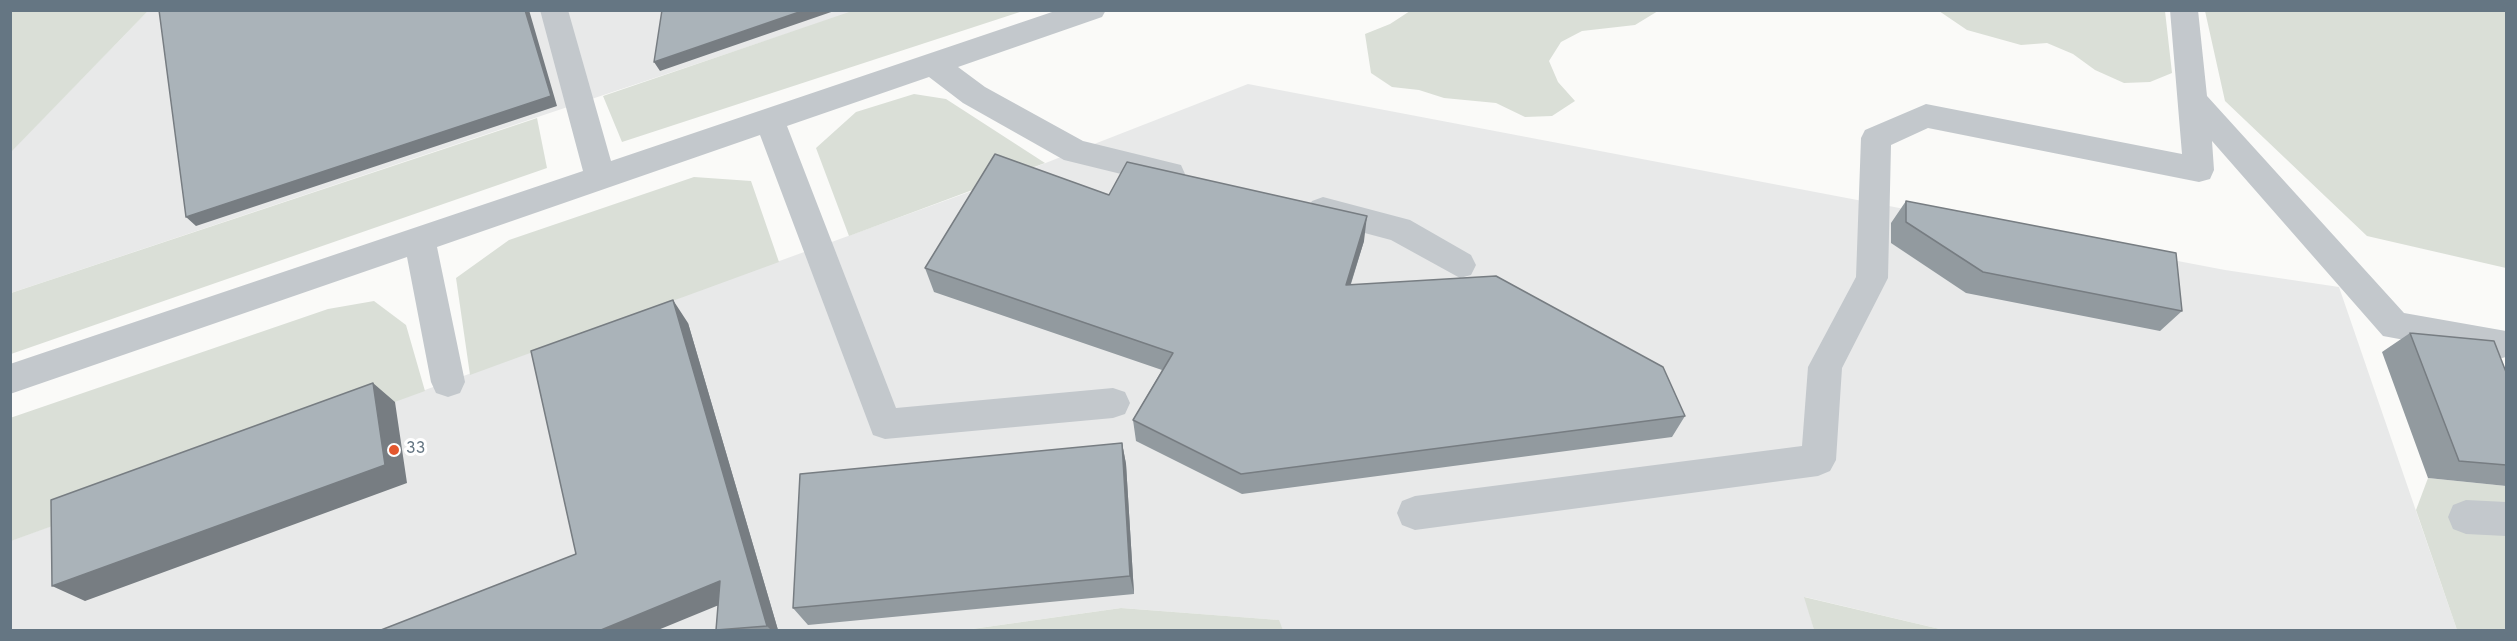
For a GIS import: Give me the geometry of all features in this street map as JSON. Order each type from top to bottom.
[{"type":"street","points":[[554,10],[600,177]]},
{"type":"street","points":[[10,379],[1092,10]]},
{"type":"street","points":[[1415,513],[1818,460],[1825,367],[1872,278],[1876,138],[1926,116],[2199,170],[2184,10]]},
{"type":"street","points":[[933,64],[974,95],[1076,151],[1202,182]]},
{"type":"street","points":[[2193,100],[2395,326],[2502,344]]},
{"type":"street","points":[[770,119],[885,424],[1113,403]]},
{"type":"street","points":[[1295,204],[1399,229],[1460,265]]},
{"type":"street","points":[[420,239],[448,382]]},
{"type":"street","points":[[2466,517],[2506,519]]},
{"type":"shaded area","points":[[855,10],[1023,11],[622,142],[603,96]]},
{"type":"shaded area","points":[[10,11],[148,11],[11,152],[10,152]]},
{"type":"shaded area","points":[[148,11],[855,11],[11,293],[10,152]]},
{"type":"shaded area","points":[[1410,11],[1658,11],[1635,25],[1582,31],[1561,42],[1549,61],[1558,82],[1575,101],[1552,116],[1525,117],[1496,103],[1444,98],[1419,90],[1392,87],[1371,73],[1365,34],[1390,24]]},
{"type":"shaded area","points":[[1939,11],[2165,11],[2172,73],[2150,82],[2124,83],[2095,70],[2073,54],[2047,43],[2021,45],[1967,30]]},
{"type":"shaded area","points":[[2205,11],[2506,11],[2506,268],[2367,236],[2225,101]]},
{"type":"shaded area","points":[[1248,84],[2225,270],[2339,287],[2457,630],[1944,630],[1805,597],[1814,630],[1283,630],[1278,620],[1121,608],[965,630],[11,630],[10,541],[1002,180]]},
{"type":"shaded area","points":[[914,94],[946,99],[1045,163],[849,236],[816,148],[856,112]]},
{"type":"shaded area","points":[[537,118],[547,168],[11,354],[11,293]]},
{"type":"shaded area","points":[[694,177],[751,181],[779,262],[470,375],[456,278],[509,240]]},
{"type":"shaded area","points":[[374,301],[406,325],[425,391],[11,541],[10,418],[328,309]]},
{"type":"shaded area","points":[[2428,478],[2506,486],[2506,630],[2457,630],[2416,510]]},
{"type":"shaded area","points":[[1804,597],[1944,630],[1814,630]]},
{"type":"shaded area","points":[[1121,608],[1279,620],[1283,630],[965,630]]},
{"type":"building","points":[[159,10],[525,10],[551,96],[186,217]]},
{"type":"building","points":[[662,10],[805,10],[654,62]]},
{"type":"building","points":[[995,154],[1109,195],[1127,162],[1367,216],[1346,285],[1496,276],[1663,367],[1685,416],[1241,474],[1133,420],[1173,353],[925,268]]},
{"type":"building","points":[[1906,201],[2176,253],[2182,311],[1983,272],[1906,222]]},
{"type":"building","points":[[673,300],[767,626],[716,630],[720,581],[601,630],[381,630],[576,554],[531,351]]},
{"type":"building","points":[[2410,333],[2494,341],[2506,372],[2506,465],[2459,461]]},
{"type":"building","points":[[373,383],[385,465],[52,586],[51,500]]},
{"type":"building","points":[[1122,443],[1130,576],[793,608],[800,474]]},
{"type":"place","name":"33","points":[[394,450]]}]
